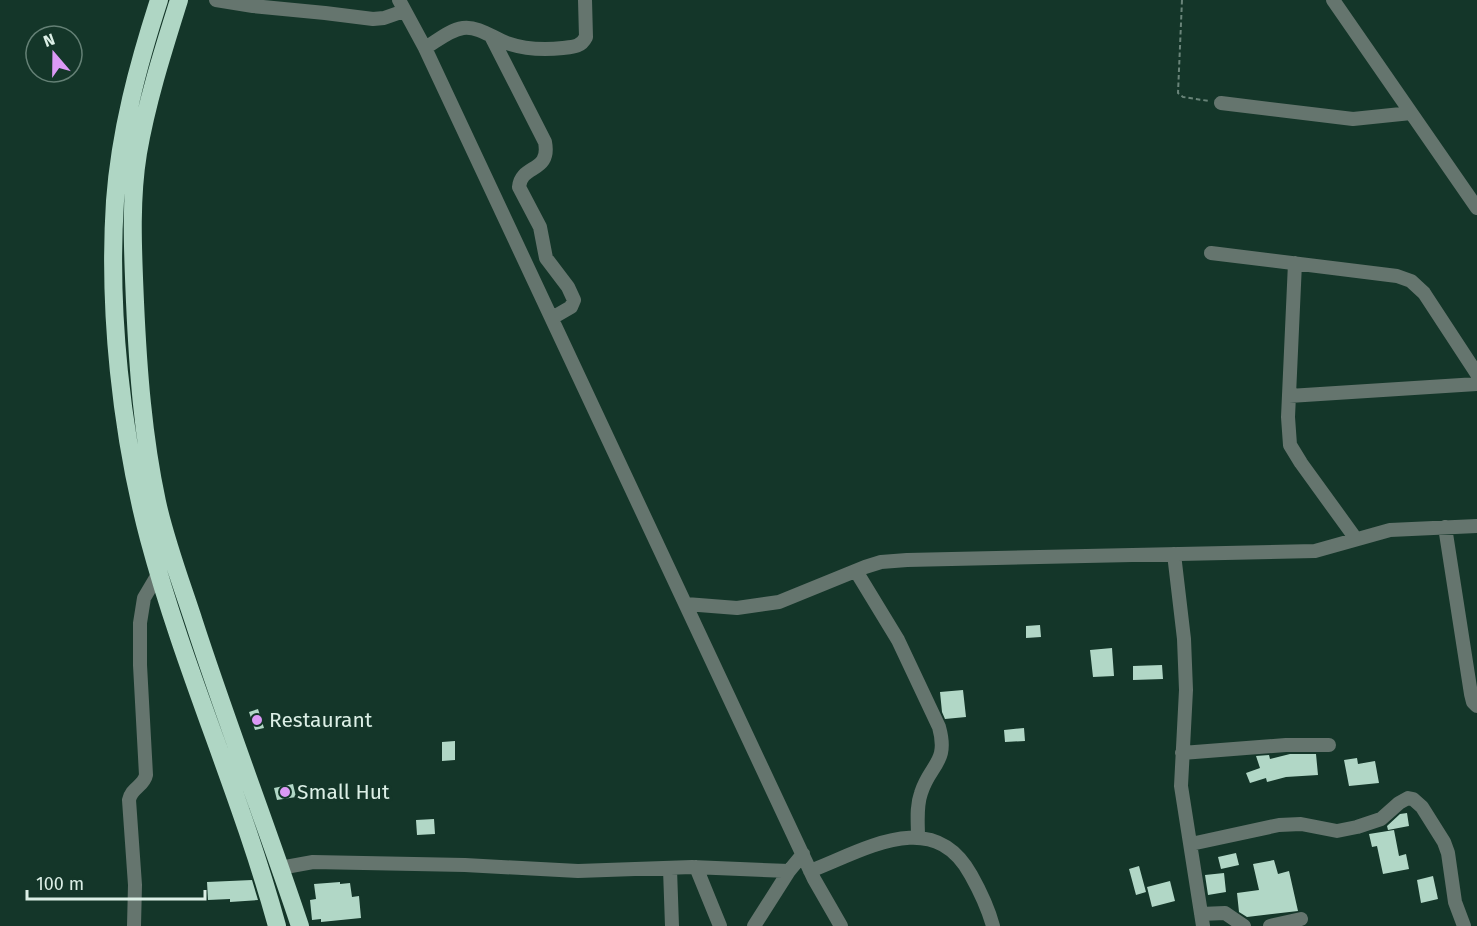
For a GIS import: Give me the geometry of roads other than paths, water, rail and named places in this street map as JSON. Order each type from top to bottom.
[{"type":"highway","points":[[159,0],[133,87],[115,199],[113,257],[123,404],[130,450],[150,540],[217,747],[262,871],[277,926]]},
{"type":"highway","points":[[179,0],[151,90],[138,155],[133,255],[143,404],[158,503],[170,547],[215,687],[300,926]]},
{"type":"street","points":[[216,0],[373,20],[384,18],[402,5],[425,48],[810,871],[841,926]]},
{"type":"street","points":[[425,48],[462,28],[481,31],[517,46],[556,49],[578,46],[584,42],[586,37],[585,0]]},
{"type":"street","points":[[1333,0],[1477,208]]},
{"type":"street","points":[[491,36],[545,142],[547,154],[545,160],[525,174],[519,187],[540,227],[546,258],[568,287],[574,300],[571,306],[552,318]]},
{"type":"street","points":[[1221,103],[1353,119],[1411,113]]},
{"type":"street","points":[[1211,253],[1397,276],[1411,281],[1424,293],[1477,374]]},
{"type":"street","points":[[1295,262],[1288,432],[1290,445],[1356,539]]},
{"type":"street","points":[[1289,396],[1477,384]]},
{"type":"street","points":[[686,604],[737,608],[769,604],[802,594],[881,562],[1315,551],[1390,530],[1477,526]]},
{"type":"street","points":[[1445,527],[1471,694],[1477,706]]},
{"type":"street","points":[[1174,554],[1184,639],[1186,690],[1180,786],[1202,920],[1224,914],[1244,926]]},
{"type":"street","points":[[856,571],[889,624],[912,668],[943,740],[943,750],[921,792],[918,805],[918,837]]},
{"type":"street","points":[[134,926],[135,885],[129,800],[131,792],[144,781],[146,775],[140,623],[144,598],[160,572]]},
{"type":"street","points":[[1182,753],[1286,745],[1329,745]]},
{"type":"street","points":[[1191,844],[1278,825],[1301,824],[1336,831],[1357,827],[1382,819],[1399,803],[1408,798],[1413,799],[1422,807],[1444,842],[1450,863],[1455,902],[1464,926]]},
{"type":"street","points":[[810,871],[883,843],[918,837],[940,842],[957,854],[979,888],[993,926]]},
{"type":"street","points":[[754,926],[789,871],[803,854]]},
{"type":"street","points":[[280,868],[313,861],[578,871],[696,867],[789,871]]},
{"type":"street","points":[[696,867],[720,926]]},
{"type":"street","points":[[670,869],[672,926]]},
{"type":"street","points":[[1270,926],[1301,919]]},
{"type":"place","name":"Restaurant","points":[[257,720]]},
{"type":"place","name":"Small Hut","points":[[285,792]]}]
